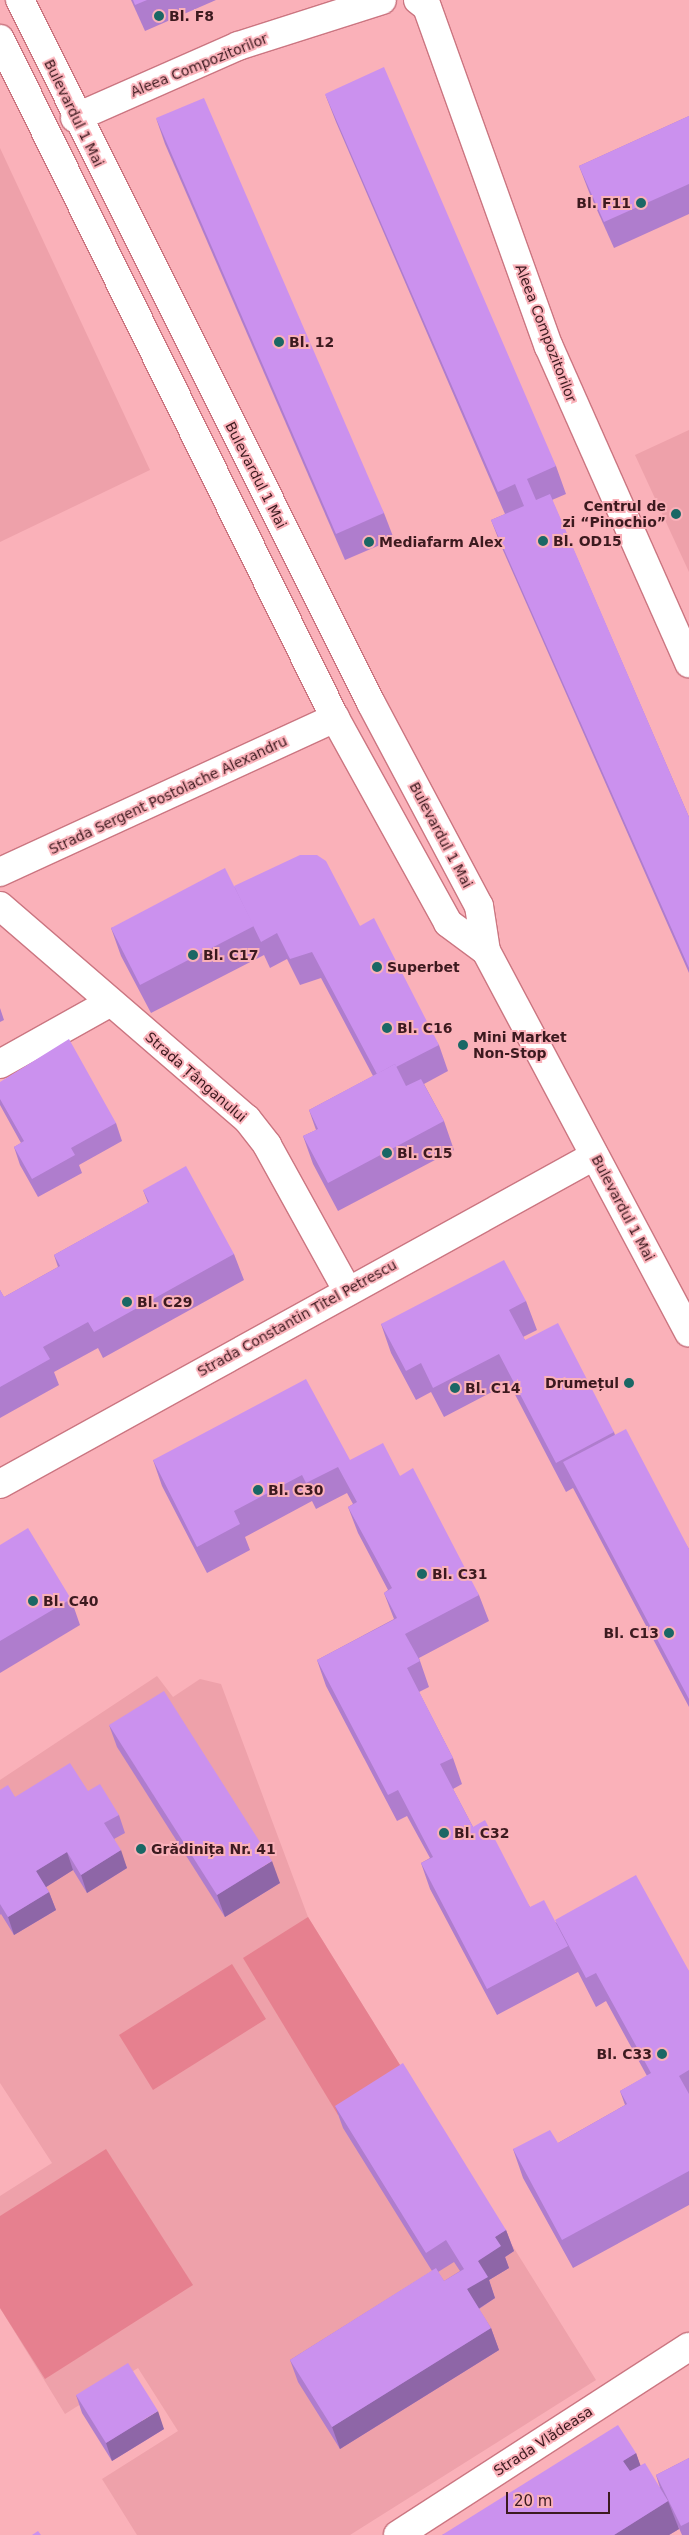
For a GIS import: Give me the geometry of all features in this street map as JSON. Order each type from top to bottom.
[{"type":"street","name":"Bulevardul 1 Mai","points":[[20,0],[75,118],[371,703],[479,906],[486,950],[689,1332]]},
{"type":"street","name":"Aleea Compozitorilor","points":[[75,118],[238,46],[382,0]]},
{"type":"street","name":"Aleea Compozitorilor","points":[[418,0],[427,7],[549,347],[689,663]]},
{"type":"street","name":"Bulevardul 1 Mai","points":[[0,39],[335,718],[448,923],[486,950]]},
{"type":"street","name":"Strada Sergent Postolache Alexandru","points":[[0,872],[335,718]]},
{"type":"street","name":"Strada Țânganului","points":[[0,906],[109,1003],[247,1119],[267,1145],[346,1290]]},
{"type":"street","points":[[0,1064],[109,1003]]},
{"type":"street","name":"Strada Constantin Titel Petrescu","points":[[0,1484],[346,1290],[594,1156]]},
{"type":"street","name":"Strada Vlădeasa","points":[[398,2535],[689,2347]]},
{"type":"shaded area","points":[[0,148],[150,470],[0,542]]},
{"type":"shaded area","name":"Centrul de zi “Pinochio”","points":[[689,430],[689,572],[635,455]]},
{"type":"shaded area","points":[[157,1676],[173,1697],[200,1679],[221,1684],[308,1917],[596,2380],[350,2535],[137,2535],[102,2479],[178,2431],[138,2368],[65,2414],[0,2308],[0,2196],[52,2163],[0,2083],[0,1780]]},
{"type":"shaded area","points":[[308,1917],[405,2073],[338,2115],[243,1958]]},
{"type":"shaded area","points":[[232,1964],[266,2019],[153,2090],[119,2035]]},
{"type":"shaded area","points":[[106,2149],[193,2285],[45,2379],[0,2308],[0,2216]]},
{"type":"building","points":[[133,0],[147,0],[135,5]]},
{"type":"building","name":"Bl. OD15","points":[[384,67],[556,466],[527,479],[536,500],[550,494],[689,817],[689,968],[491,520],[524,506],[515,484],[498,492],[325,94]]},
{"type":"building","name":"Bl. 12","points":[[204,98],[384,513],[336,534],[156,118]]},
{"type":"building","points":[[689,116],[689,184],[604,222],[579,166]]},
{"type":"building","name":"Bl. C16","points":[[300,855],[317,855],[326,861],[360,926],[374,918],[439,1045],[396,1067],[395,1064],[377,1074],[312,952],[290,959],[277,933],[261,942],[234,886]]},
{"type":"building","points":[[225,868],[254,926],[140,985],[111,928]]},
{"type":"building","points":[[69,1039],[116,1123],[71,1148],[75,1155],[32,1179],[14,1147],[24,1141],[0,1099],[0,1082]]},
{"type":"building","points":[[395,1064],[406,1086],[421,1079],[444,1121],[328,1183],[303,1136],[318,1129],[309,1110]]},
{"type":"building","name":"Bl. C29","points":[[186,1166],[234,1254],[94,1332],[88,1322],[43,1347],[50,1359],[0,1387],[0,1290],[4,1297],[60,1266],[54,1255],[149,1202],[143,1190]]},
{"type":"building","name":"Bl. C14","points":[[504,1260],[526,1301],[509,1310],[525,1340],[558,1323],[614,1432],[556,1463],[499,1354],[433,1388],[421,1363],[406,1371],[381,1324]]},
{"type":"building","points":[[306,1379],[350,1460],[383,1443],[400,1476],[413,1468],[479,1595],[405,1634],[420,1661],[407,1668],[453,1758],[440,1764],[473,1827],[485,1820],[530,1907],[544,1900],[568,1946],[487,1989],[421,1863],[433,1857],[398,1790],[388,1795],[317,1660],[397,1618],[384,1593],[392,1588],[348,1507],[357,1502],[338,1467],[306,1483],[302,1475],[234,1511],[240,1524],[197,1547],[153,1460]]},
{"type":"building","name":"Bl. C13","points":[[626,1429],[689,1549],[689,1699],[563,1462]]},
{"type":"building","points":[[28,1528],[71,1599],[0,1641],[0,1545]]},
{"type":"building","points":[[164,1691],[272,1861],[217,1895],[109,1725]]},
{"type":"building","points":[[70,1763],[88,1791],[100,1784],[119,1815],[104,1823],[121,1850],[81,1875],[67,1852],[36,1871],[49,1892],[8,1917],[0,1904],[0,1790],[8,1785],[15,1797]]},
{"type":"building","name":"Bl. C33","points":[[636,1875],[689,1971],[689,2070],[679,2076],[689,2094],[689,2171],[562,2240],[513,2149],[550,2130],[558,2143],[627,2104],[620,2091],[651,2073],[596,1973],[586,1978],[555,1920]]},
{"type":"building","points":[[403,2063],[506,2230],[495,2237],[501,2246],[478,2261],[488,2277],[467,2289],[491,2328],[332,2427],[290,2360],[436,2268],[444,2281],[464,2269],[446,2240],[426,2253],[335,2106]]},
{"type":"building","points":[[128,2363],[158,2411],[106,2443],[76,2395]]},
{"type":"building","points":[[618,2425],[636,2453],[623,2461],[630,2471],[645,2463],[668,2501],[614,2535],[442,2535]]},
{"type":"building","points":[[689,2458],[689,2522],[681,2526],[656,2475]]},
{"type":"building","points":[[38,2531],[41,2535],[32,2535]]},
{"type":"place","name":"Bl. F8","points":[[159,16]]},
{"type":"place","name":"Bl. F11","points":[[641,203]]},
{"type":"place","name":"Bl. 12","points":[[279,342]]},
{"type":"place","name":"Centrul de zi “Pinochio”","points":[[676,514]]},
{"type":"place","name":"Bl. OD15","points":[[543,541]]},
{"type":"place","name":"Mediafarm Alex","points":[[369,542]]},
{"type":"place","name":"Bl. C17","points":[[193,955]]},
{"type":"place","name":"Superbet","points":[[377,967]]},
{"type":"place","name":"Bl. C16","points":[[387,1028]]},
{"type":"place","name":"Mini Market Non-Stop","points":[[463,1045]]},
{"type":"place","name":"Bl. C15","points":[[387,1153]]},
{"type":"place","name":"Bl. C29","points":[[127,1302]]},
{"type":"place","name":"Drumețul","points":[[629,1383]]},
{"type":"place","name":"Bl. C14","points":[[455,1388]]},
{"type":"place","name":"Bl. C30","points":[[258,1490]]},
{"type":"place","name":"Bl. C31","points":[[422,1574]]},
{"type":"place","name":"Bl. C40","points":[[33,1601]]},
{"type":"place","name":"Bl. C13","points":[[669,1633]]},
{"type":"place","name":"Bl. C32","points":[[444,1833]]},
{"type":"place","name":"Grădinița Nr. 41","points":[[141,1849]]},
{"type":"place","name":"Bl. C33","points":[[662,2054]]}]
